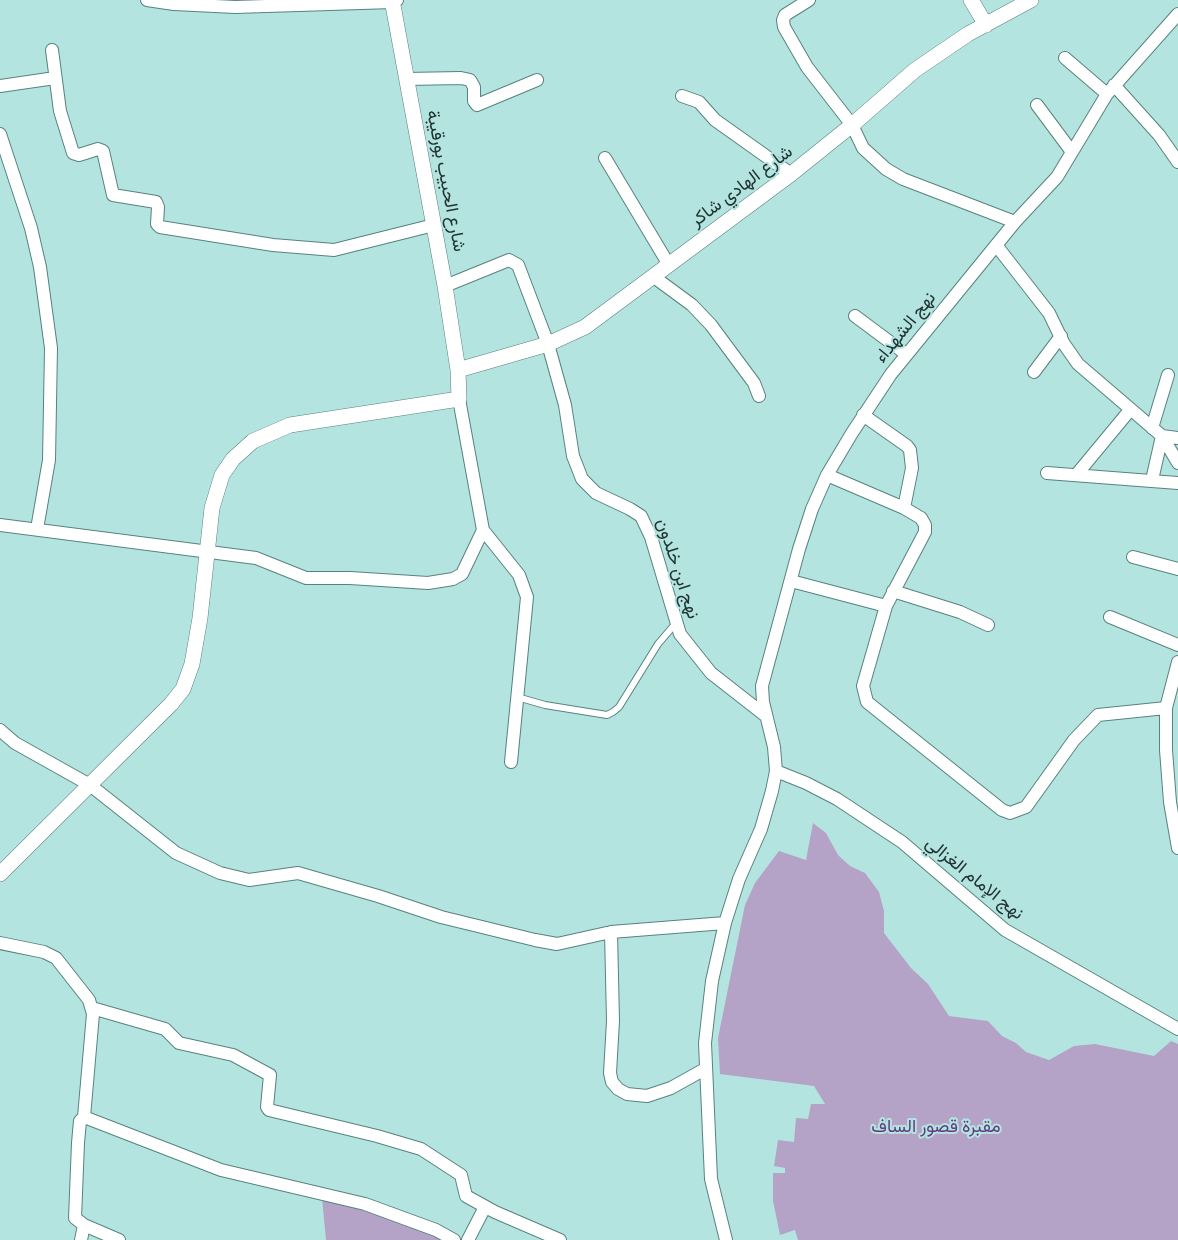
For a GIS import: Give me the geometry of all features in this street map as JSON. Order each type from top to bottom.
[{"type":"street","points":[[147,0],[174,4],[394,1]]},
{"type":"street","points":[[809,0],[785,15],[783,20],[784,27],[807,67],[852,125],[862,148],[886,170],[903,179],[1015,222]]},
{"type":"street","points":[[971,0],[986,25]]},
{"type":"street","name":"شارع الهادي شاكر","points":[[458,370],[548,344],[585,326],[791,174],[852,125],[915,70],[986,25],[1031,0]]},
{"type":"street","name":"شارع الحبيب بورقيبة","points":[[394,1],[406,79],[446,286],[458,370],[459,399]]},
{"type":"street","name":"نهج الشهداء","points":[[726,1240],[711,1179],[705,1069],[705,1043],[712,981],[725,923],[739,879],[761,829],[776,771],[774,747],[766,716],[762,686],[808,522],[827,475],[863,415],[906,354],[1015,222],[1056,177],[1111,90],[1178,14]]},
{"type":"street","points":[[52,50],[60,111],[73,153],[79,155],[98,149],[104,151],[113,195],[156,202],[158,207],[157,224],[163,228],[186,230],[273,245],[334,250],[434,225]]},
{"type":"street","points":[[1065,58],[1111,90],[1159,135],[1178,162]]},
{"type":"street","points":[[0,86],[55,78]]},
{"type":"street","points":[[406,79],[461,78],[470,80],[474,87],[474,101],[477,105],[537,80]]},
{"type":"street","points":[[682,96],[698,102],[715,120],[791,174]]},
{"type":"street","points":[[1037,105],[1072,152]]},
{"type":"street","points":[[0,134],[6,167],[31,228],[38,259],[51,348],[49,460],[37,529]]},
{"type":"street","points":[[605,158],[669,265]]},
{"type":"street","points":[[996,246],[1049,313],[1078,364],[1157,432],[1178,463]]},
{"type":"street","name":"نهج ابن خلدون","points":[[446,286],[509,260],[516,262],[521,268],[548,344],[565,405],[573,456],[582,479],[596,493],[630,508],[641,516],[651,537],[680,634],[711,673],[766,716]]},
{"type":"street","points":[[654,276],[692,306],[711,325],[754,384],[758,396]]},
{"type":"street","points":[[855,316],[906,354]]},
{"type":"street","points":[[1034,372],[1061,336]]},
{"type":"street","points":[[1152,480],[1157,432],[1168,375]]},
{"type":"street","points":[[0,874],[171,704],[188,680],[200,618],[212,508],[220,480],[232,458],[253,441],[276,430],[299,423],[459,399],[483,530],[519,575],[527,597],[511,762]]},
{"type":"street","points":[[1077,474],[1130,410]]},
{"type":"street","points":[[863,415],[910,450],[912,468],[904,508]]},
{"type":"street","points":[[1157,432],[1178,438]]},
{"type":"street","points":[[1047,473],[1178,483]]},
{"type":"street","points":[[827,475],[904,508],[921,518],[925,525],[925,532],[886,606],[863,686],[867,702],[1002,810],[1010,813],[1026,808],[1074,740],[1098,716],[1166,708]]},
{"type":"street","points":[[0,525],[256,558],[306,578],[435,582],[453,579],[462,574],[483,530]]},
{"type":"street","points":[[1133,557],[1178,569]]},
{"type":"street","points":[[792,581],[886,606]]},
{"type":"street","points":[[893,591],[960,612],[988,625]]},
{"type":"street","points":[[1110,616],[1178,644]]},
{"type":"street","points":[[1178,664],[1166,708],[1169,793],[1178,848]]},
{"type":"street","points":[[0,730],[15,743],[90,785],[176,853],[220,873],[249,880],[298,873],[378,896],[441,917],[557,944],[611,932],[725,923]]},
{"type":"street","name":"نهج الإمام الغزالي","points":[[776,771],[806,782],[836,798],[902,842],[1006,930],[1178,1029]]},
{"type":"street","points":[[611,932],[613,1020],[610,1073],[612,1082],[618,1089],[627,1094],[647,1096],[671,1088],[705,1069]]},
{"type":"street","points":[[0,943],[44,952],[56,958],[78,983],[92,1008],[84,1117],[80,1121],[78,1143],[75,1218],[84,1225],[119,1240]]},
{"type":"street","points":[[92,1008],[165,1029],[179,1043],[233,1054],[268,1072],[271,1079],[266,1107],[269,1110],[377,1136],[421,1149],[460,1175],[466,1196],[485,1207],[560,1240]]},
{"type":"street","points":[[84,1117],[221,1170],[365,1204],[436,1230],[454,1240]]},
{"type":"street","points":[[468,1240],[485,1207]]},
{"type":"street","points":[[81,1240],[84,1225]]},
{"type":"lane","points":[[517,697],[545,705],[607,715],[620,707],[658,644],[677,622]]},
{"type":"green space","name":"مقبرة قصور الساف","points":[[813,823],[826,833],[838,855],[850,866],[865,873],[879,892],[884,911],[884,933],[911,968],[928,984],[949,1016],[988,1021],[1002,1036],[1016,1043],[1026,1052],[1049,1060],[1074,1046],[1095,1044],[1154,1056],[1171,1041],[1178,1044],[1178,1240],[798,1240],[795,1230],[780,1235],[773,1201],[773,1173],[785,1173],[785,1168],[774,1166],[778,1140],[794,1142],[796,1118],[808,1119],[811,1104],[825,1104],[814,1086],[720,1074],[718,1038],[745,905],[755,883],[779,851],[806,860]]},
{"type":"green space","points":[[322,1198],[436,1233],[449,1240],[326,1240]]}]
